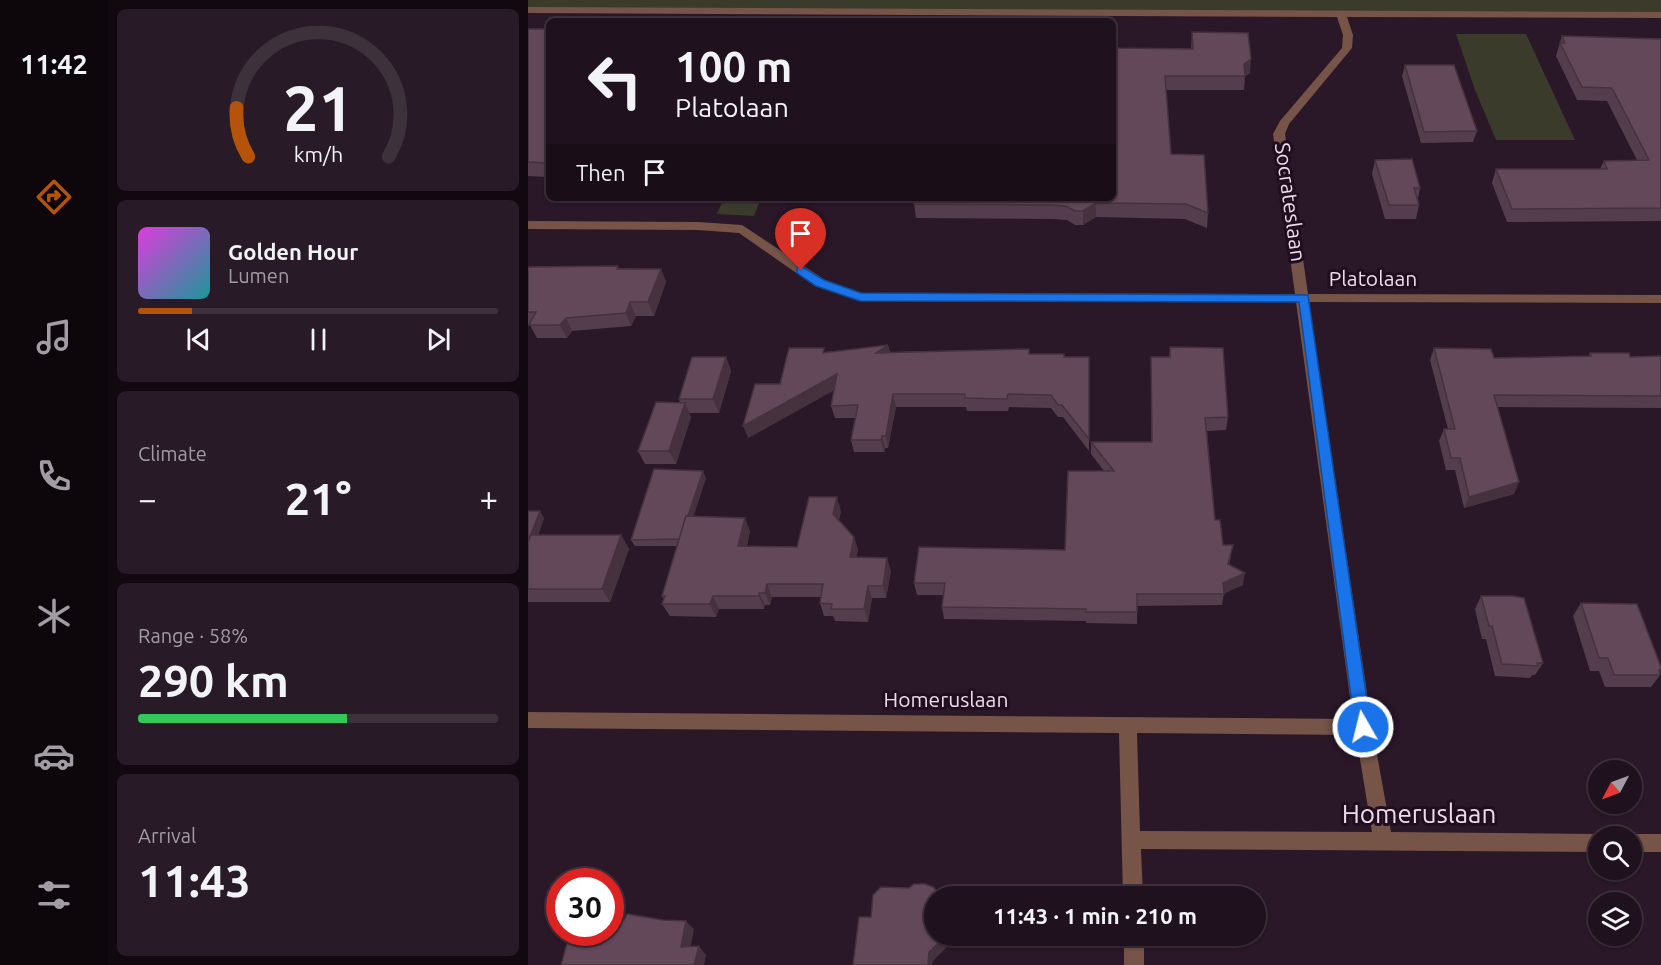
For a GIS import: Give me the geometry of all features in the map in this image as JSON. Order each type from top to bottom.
[{"type":"street","points":[[528,10],[1661,15]]},
{"type":"street","name":"Socrateslaan","points":[[1341,14],[1348,35],[1347,48],[1284,123],[1280,134],[1363,727],[1383,841]]},
{"type":"street","name":"Platolaan","points":[[528,225],[698,226],[742,230],[820,283],[860,297],[1661,299]]},
{"type":"street","name":"Homeruslaan","points":[[528,720],[1363,727]]},
{"type":"street","points":[[1128,724],[1133,886]]},
{"type":"street","name":"Homeruslaan","points":[[1131,840],[1588,843]]},
{"type":"street","points":[[1642,843],[1661,843]]},
{"type":"street","points":[[1134,946],[1134,965]]},
{"type":"green space","points":[[528,0],[1661,0],[1661,15],[528,8]]},
{"type":"green space","points":[[1456,34],[1526,34],[1575,140],[1496,140],[1475,90]]},
{"type":"green space","points":[[723,201],[760,201],[754,216],[717,214]]},
{"type":"building","points":[[528,29],[546,29],[546,163],[528,162]]},
{"type":"building","points":[[1192,32],[1248,33],[1251,59],[1244,64],[1245,76],[1165,76],[1171,154],[1204,155],[1208,213],[1186,204],[1096,203],[1083,211],[1075,211],[1066,206],[1051,205],[914,204],[914,201],[1116,201],[1116,48],[1193,49]]},
{"type":"building","points":[[1562,36],[1661,39],[1661,208],[1512,209],[1496,169],[1607,169],[1604,161],[1649,160],[1612,88],[1582,87],[1560,43],[1565,43]]},
{"type":"building","points":[[1405,65],[1454,65],[1477,131],[1424,132]]},
{"type":"building","points":[[1412,159],[1420,188],[1414,188],[1419,205],[1389,205],[1375,160]]},
{"type":"building","points":[[618,266],[617,269],[661,269],[648,302],[630,302],[626,313],[566,318],[560,325],[529,325],[536,312],[528,312],[528,267]]},
{"type":"building","points":[[888,345],[876,353],[1029,349],[1029,354],[1089,357],[1089,439],[1051,395],[1008,394],[1007,399],[965,398],[965,394],[893,394],[886,436],[882,436],[881,440],[851,440],[858,405],[831,406],[837,374],[743,426],[755,384],[780,384],[789,348],[824,348],[823,353]]},
{"type":"building","points":[[1170,347],[1223,348],[1228,417],[1205,418],[1215,520],[1220,520],[1223,545],[1233,545],[1228,564],[1245,573],[1223,583],[1224,594],[1137,594],[1137,612],[942,607],[945,583],[914,583],[919,547],[1065,550],[1068,471],[1114,471],[1091,442],[1152,442],[1151,357],[1170,357]]},
{"type":"building","points":[[1434,348],[1491,349],[1494,358],[1591,356],[1590,353],[1629,353],[1630,357],[1661,356],[1661,396],[1494,395],[1519,482],[1469,497],[1460,458],[1451,458],[1444,429],[1455,429]]},
{"type":"building","points":[[692,357],[726,357],[713,399],[679,399]]},
{"type":"building","points":[[656,402],[685,403],[669,451],[638,451]]},
{"type":"building","points":[[654,469],[703,471],[680,539],[631,540]]},
{"type":"building","points":[[809,497],[837,497],[833,514],[854,537],[850,557],[887,558],[883,586],[868,586],[864,609],[831,609],[832,604],[820,603],[823,584],[767,584],[765,593],[759,593],[759,596],[713,596],[710,604],[662,604],[665,596],[662,596],[686,516],[745,518],[738,546],[797,547]]},
{"type":"building","points":[[528,511],[540,511],[529,539],[528,539]]},
{"type":"building","points":[[531,535],[621,535],[602,589],[528,589],[528,542]]},
{"type":"building","points":[[1481,596],[1524,598],[1543,663],[1537,663],[1538,666],[1502,664]]},
{"type":"building","points":[[1581,603],[1637,604],[1661,667],[1660,675],[1614,675],[1608,658],[1599,658]]},
{"type":"building","points":[[914,884],[930,886],[924,886],[924,946],[935,946],[929,952],[928,965],[853,965],[859,917],[871,917],[873,895],[881,887],[909,888]]},
{"type":"building","points":[[627,914],[686,921],[681,947],[699,946],[694,965],[561,965],[566,946],[624,946],[624,920]]},
{"type":"route","points":[[801,270],[820,283],[860,297],[1304,298],[1363,727]]}]
